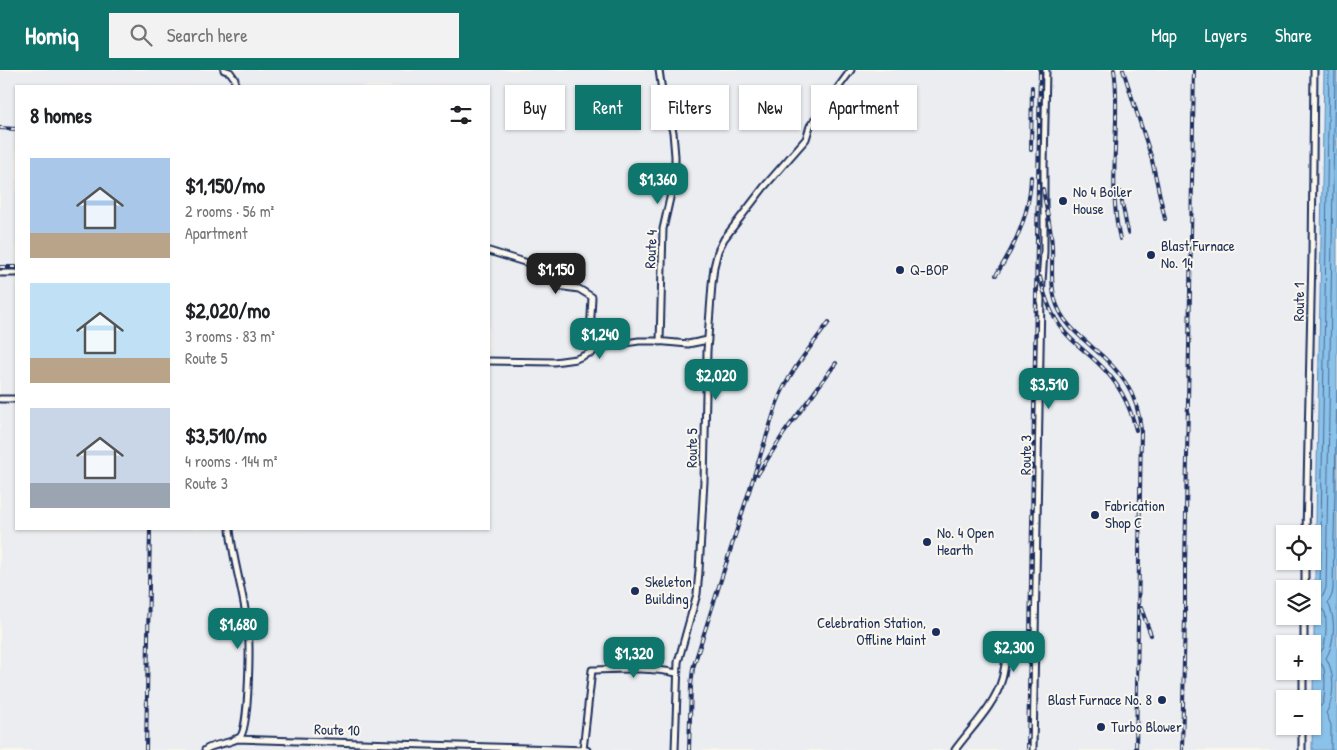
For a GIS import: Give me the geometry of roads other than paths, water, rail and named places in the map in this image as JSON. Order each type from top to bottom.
[{"type":"street","points":[[224,70],[230,72],[234,79],[234,85]]},
{"type":"street","name":"Route 4","points":[[659,70],[663,98],[673,132],[675,156],[675,176],[663,229],[660,342]]},
{"type":"street","name":"Route 5","points":[[675,750],[678,662],[696,594],[699,571],[708,340],[714,267],[718,251],[724,240],[764,187],[806,139],[810,126],[851,70]]},
{"type":"street","name":"Route 3","points":[[1033,750],[1046,70]]},
{"type":"street","name":"Route 1","points":[[1306,525],[1314,70]]},
{"type":"street","points":[[490,251],[531,264],[547,274],[558,286],[579,289],[592,297],[590,335],[592,353]]},
{"type":"street","points":[[0,273],[15,274]]},
{"type":"street","points":[[490,361],[554,362],[576,359],[603,348],[638,341],[688,344],[708,340]]},
{"type":"street","points":[[0,399],[15,399]]},
{"type":"street","points":[[205,750],[240,737],[245,728],[249,632],[230,531]]},
{"type":"street","points":[[956,750],[997,694],[1012,646],[1019,642],[1034,641]]},
{"type":"street","points":[[585,750],[592,670],[646,669],[666,670],[677,673]]},
{"type":"street","points":[[1302,735],[1302,750]]},
{"type":"street","name":"Route 10","points":[[235,739],[585,750]]},
{"type":"water","points":[[1324,70],[1337,70],[1337,750],[1312,750],[1312,735],[1321,735],[1321,690],[1313,690],[1313,680],[1321,680],[1321,635],[1314,635],[1314,625],[1321,625],[1321,580],[1315,580],[1315,570],[1321,570],[1321,525],[1316,525]]},
{"type":"railway","points":[[1028,750],[1040,70]]},
{"type":"railway","points":[[1114,70],[1116,83],[1115,210],[1120,239]]},
{"type":"railway","points":[[1123,70],[1151,156],[1165,219]]},
{"type":"railway","points":[[1182,750],[1194,70]]},
{"type":"railway","points":[[1031,150],[1032,87]]},
{"type":"railway","points":[[0,128],[15,129]]},
{"type":"railway","points":[[996,275],[1010,252],[1021,228],[1028,203],[1031,177]]},
{"type":"railway","points":[[1043,189],[1050,225],[1054,295],[1059,310],[1065,321],[1111,364],[1126,383],[1132,394],[1139,417],[1141,430],[1136,750]]},
{"type":"railway","points":[[1120,192],[1128,233]]},
{"type":"railway","points":[[0,267],[15,267]]},
{"type":"railway","points":[[1040,277],[1048,305],[1055,318],[1071,339],[1112,378],[1127,403],[1136,430]]},
{"type":"railway","points":[[689,750],[693,668],[777,403],[793,371],[829,322]]},
{"type":"railway","points":[[758,474],[784,433],[836,363]]},
{"type":"railway","points":[[146,750],[150,530]]},
{"type":"railway","points":[[1141,608],[1151,635]]},
{"type":"place","name":"No 4 Boiler House","points":[[1063,201]]},
{"type":"place","name":"Blast Furnace No. 14","points":[[1151,255]]},
{"type":"place","name":"Q-BOP","points":[[900,270]]},
{"type":"place","name":"Fabrication Shop C","points":[[1095,515]]},
{"type":"place","name":"No. 4 Open Hearth","points":[[927,542]]},
{"type":"place","name":"Skeleton Building","points":[[635,591]]},
{"type":"place","name":"Celebration Station, Offline Maint","points":[[936,632]]},
{"type":"place","name":"Blast Furnace No. 8","points":[[1162,700]]},
{"type":"place","name":"Turbo Blower","points":[[1101,727]]}]
